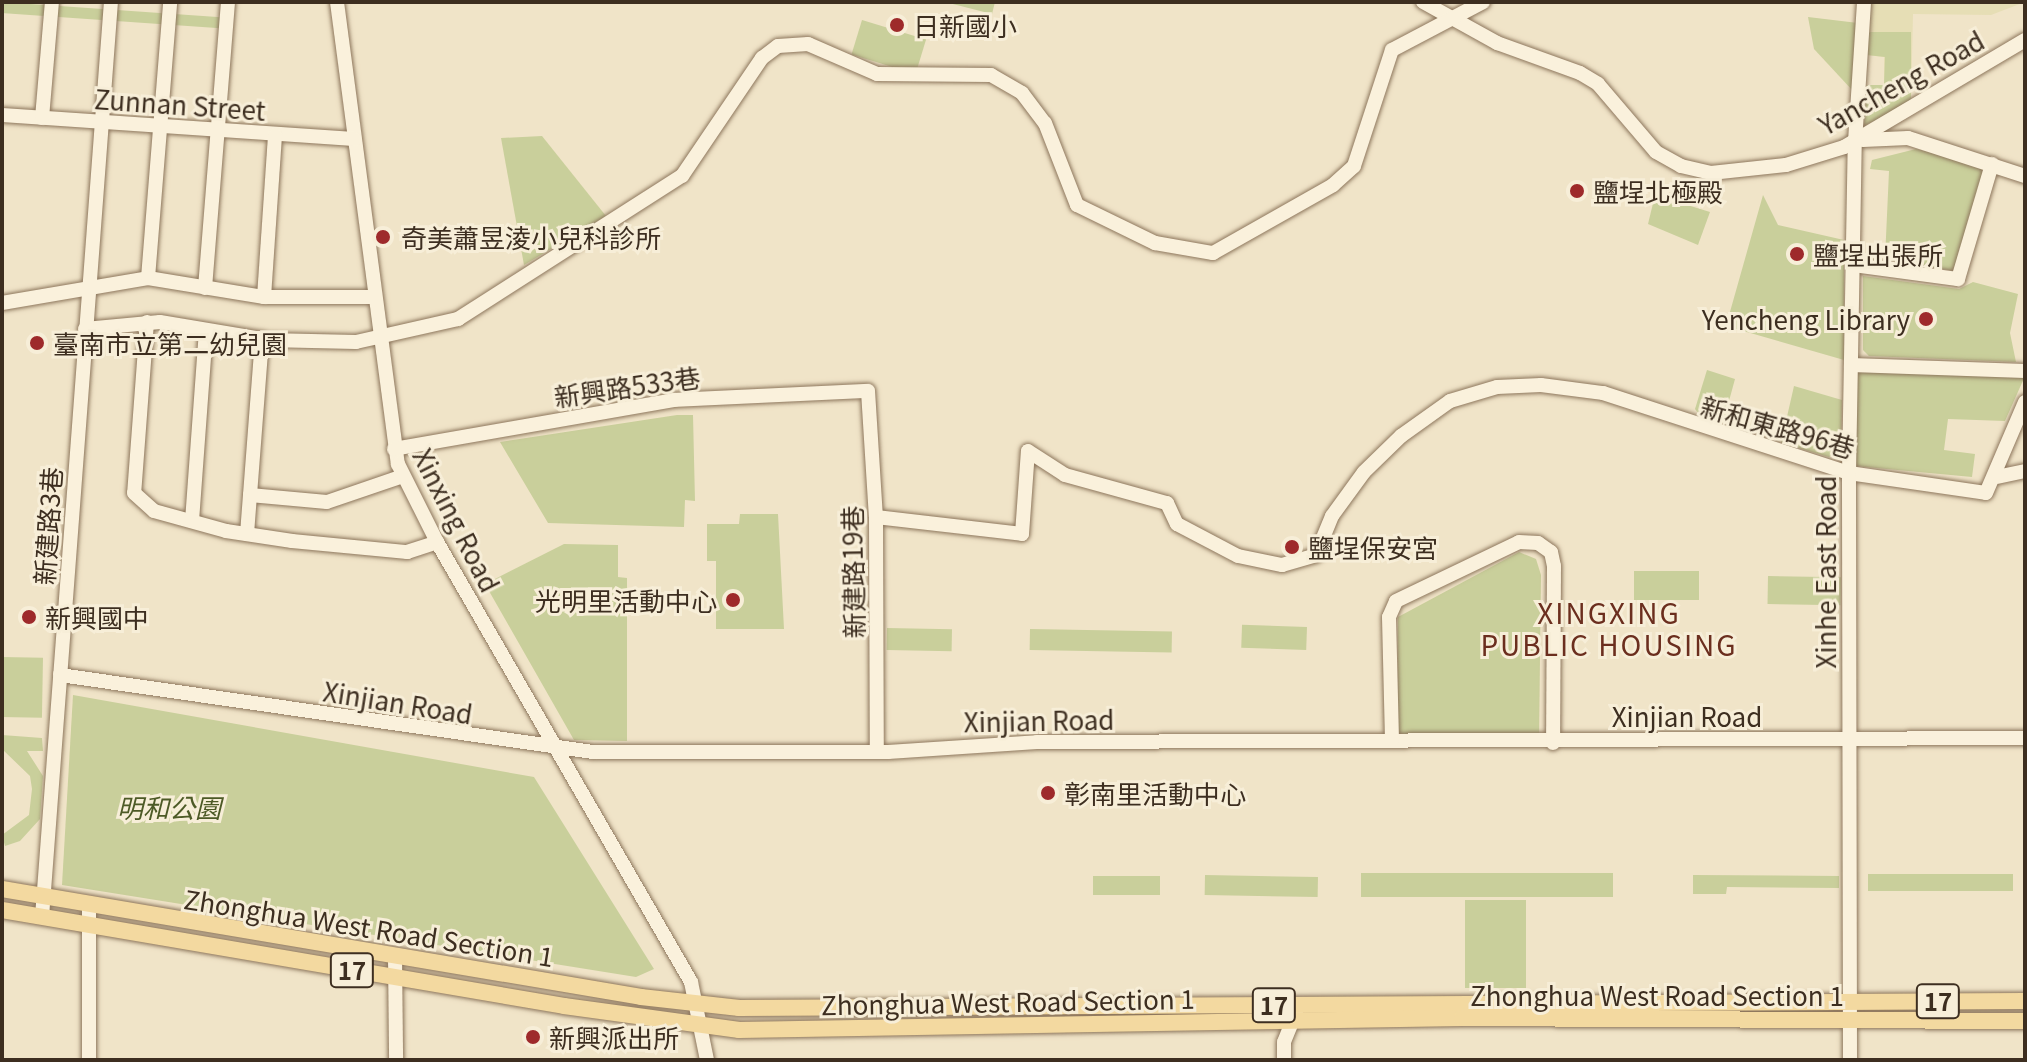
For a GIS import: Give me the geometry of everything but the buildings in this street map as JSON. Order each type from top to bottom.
[{"type":"main road","name":"Zhonghua West Road Section 1","points":[[2,889],[698,1005],[2025,1001]]},
{"type":"main road","name":"Zhonghua West Road Section 1","points":[[2,910],[704,1026],[2025,1021]]},
{"type":"street","points":[[42,118],[52,2]]},
{"type":"street","name":"新建路3巷","points":[[42,917],[111,2]]},
{"type":"street","points":[[148,278],[170,2]]},
{"type":"street","points":[[205,288],[228,2]]},
{"type":"street","name":"Xinxing Road","points":[[337,2],[394,449],[403,476],[437,542],[691,982],[704,1026],[707,1060]]},
{"type":"street","name":"Yancheng Road","points":[[1423,2],[1451,18],[1598,84],[1642,140],[1681,166],[1711,173],[1760,169],[1855,142],[2025,40]]},
{"type":"street","points":[[85,329],[147,322],[262,339],[356,342],[458,319],[682,176],[762,58],[778,46],[808,44],[877,74],[991,75],[1022,93],[1045,123],[1077,205],[1155,243],[1202,253],[1233,243],[1333,185],[1354,166],[1392,50],[1483,2]]},
{"type":"street","name":"Xinhe East Road","points":[[1850,1060],[1849,473],[1855,142],[1864,2]]},
{"type":"street","name":"Zunnan Street","points":[[2,115],[354,139]]},
{"type":"street","points":[[264,297],[275,135]]},
{"type":"street","points":[[1855,142],[1896,135],[2025,176]]},
{"type":"street","points":[[1853,265],[1958,279],[1992,164]]},
{"type":"street","points":[[2,303],[148,278],[264,297],[374,297]]},
{"type":"street","points":[[147,322],[134,493],[154,511],[247,534],[407,552],[437,542]]},
{"type":"street","points":[[192,521],[206,332]]},
{"type":"street","points":[[247,534],[262,339]]},
{"type":"street","points":[[1851,365],[2025,371]]},
{"type":"street","name":"新和東路96巷","points":[[876,517],[1022,534],[1028,451],[1065,475],[1167,503],[1177,524],[1238,556],[1282,565],[1316,555],[1318,540],[1364,472],[1401,436],[1450,401],[1497,387],[1541,385],[1603,393],[1849,473],[1986,493],[1997,477]]},
{"type":"street","name":"新興路533巷","points":[[394,449],[674,400],[868,391]]},
{"type":"street","name":"新建路19巷","points":[[868,391],[876,517],[877,752]]},
{"type":"street","points":[[1997,477],[2025,402]]},
{"type":"street","points":[[1997,477],[2025,471]]},
{"type":"street","points":[[250,495],[327,502],[403,476]]},
{"type":"street","points":[[1392,740],[1389,617],[1396,601],[1519,542],[1538,543],[1551,552],[1554,566],[1553,743]]},
{"type":"street","name":"Xinjian Road","points":[[60,675],[557,749],[877,752],[1037,742],[1392,740],[1553,743],[2025,738]]},
{"type":"street","points":[[89,903],[89,1060]]},
{"type":"street","points":[[395,956],[396,1060]]},
{"type":"street","points":[[1284,1060],[1290,1022],[1300,1005]]},
{"type":"shaded area","points":[[1870,2],[2025,2],[1991,15],[1913,14],[1911,102],[1867,85],[1884,85],[1884,57],[1867,55]]},
{"type":"green space","points":[[2,2],[224,18],[224,29],[2,13]]},
{"type":"green space","points":[[945,2],[995,2],[992,14]]},
{"type":"green space","points":[[1808,17],[1858,23],[1853,91],[1814,49]]},
{"type":"green space","points":[[862,20],[926,40],[916,74],[851,54]]},
{"type":"green space","points":[[1868,32],[1911,32],[1911,102],[1864,126],[1867,85],[1884,85],[1885,57],[1867,55]]},
{"type":"green space","points":[[542,136],[606,216],[524,265],[501,138]]},
{"type":"green space","points":[[1916,149],[1988,166],[1954,271],[1885,259],[1889,171],[1870,169],[1872,160]]},
{"type":"green space","points":[[1655,195],[1710,212],[1698,245],[1648,224]]},
{"type":"green space","points":[[1763,195],[1778,225],[1844,240],[1844,360],[1726,326]]},
{"type":"green space","points":[[1863,276],[1959,289],[1973,282],[2018,294],[2010,333],[2016,362],[1869,356],[1863,350]]},
{"type":"green space","points":[[1855,367],[2025,376],[2005,421],[1948,419],[1944,450],[1975,454],[1972,477],[1855,466]]},
{"type":"green space","points":[[1707,370],[1735,379],[1723,423],[1701,417],[1695,409]]},
{"type":"green space","points":[[1794,386],[1842,400],[1841,449],[1829,457],[1781,443]]},
{"type":"green space","points":[[693,415],[695,501],[685,500],[684,527],[548,523],[500,442]]},
{"type":"green space","points":[[740,514],[778,514],[784,629],[716,629],[716,561],[707,561],[707,524],[739,524]]},
{"type":"green space","points":[[564,544],[618,545],[618,577],[627,578],[627,741],[574,740],[485,584]]},
{"type":"green space","points":[[1519,552],[1536,559],[1541,575],[1539,740],[1397,738],[1398,617]]},
{"type":"green space","points":[[1634,571],[1699,571],[1699,600],[1634,600]]},
{"type":"green space","points":[[1768,576],[1841,577],[1841,605],[1768,604]]},
{"type":"green space","points":[[1242,625],[1307,627],[1306,650],[1241,648]]},
{"type":"green space","points":[[887,628],[952,629],[952,651],[887,650]]},
{"type":"green space","points":[[1030,629],[1172,631],[1172,652],[1030,650]]},
{"type":"green space","points":[[2,657],[43,658],[42,718],[2,717]]},
{"type":"green space","name":"明和公園","points":[[73,695],[534,777],[654,969],[636,977],[62,885]]},
{"type":"green space","points":[[2,735],[42,738],[43,751],[27,751],[43,776],[40,819],[20,841],[5,846],[2,835],[29,815],[32,789],[30,776],[2,749]]},
{"type":"green space","points":[[1361,873],[1613,873],[1613,897],[1361,897]]},
{"type":"green space","points":[[1868,874],[2013,874],[2013,891],[1868,891]]},
{"type":"green space","points":[[1205,875],[1318,877],[1318,897],[1205,895]]},
{"type":"green space","points":[[1693,875],[1839,876],[1839,888],[1727,887],[1726,894],[1693,894]]},
{"type":"green space","points":[[1093,876],[1160,876],[1160,895],[1093,895]]},
{"type":"green space","points":[[1465,900],[1526,900],[1526,988],[1465,988]]},
{"type":"place","name":"日新國小","points":[[897,25]]},
{"type":"place","name":"鹽埕北極殿","points":[[1577,191]]},
{"type":"place","name":"奇美蕭昱淩小兒科診所","points":[[383,237]]},
{"type":"place","name":"鹽埕出張所","points":[[1797,254]]},
{"type":"place","name":"Yencheng Library","points":[[1926,319]]},
{"type":"place","name":"臺南市立第二幼兒園","points":[[37,343]]},
{"type":"place","name":"鹽埕保安宮","points":[[1292,547]]},
{"type":"place","name":"光明里活動中心","points":[[733,600]]},
{"type":"place","name":"新興國中","points":[[29,617]]},
{"type":"place","name":"彰南里活動中心","points":[[1048,793]]},
{"type":"place","name":"新興派出所","points":[[533,1037]]},
{"type":"district","name":"XINGXING PUBLIC HOUSING","points":[[1609,628]]}]
